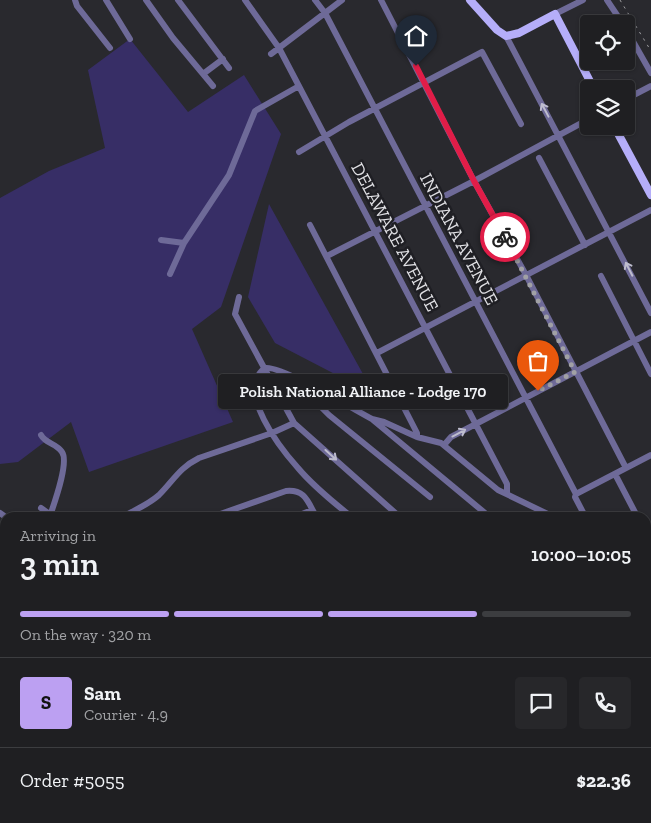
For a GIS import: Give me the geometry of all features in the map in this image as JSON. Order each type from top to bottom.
[{"type":"main road","points":[[470,0],[497,30],[506,36],[519,33],[555,14],[589,80]]},
{"type":"main road","points":[[619,135],[651,196]]},
{"type":"street","points":[[75,0],[77,6],[110,48]]},
{"type":"street","points":[[106,0],[130,40]]},
{"type":"street","points":[[146,0],[173,38],[213,86]]},
{"type":"street","points":[[178,0],[229,68]]},
{"type":"street","name":"DELAWARE AVENUE","points":[[246,0],[279,48],[325,135],[507,484],[507,494]]},
{"type":"street","name":"INDIANA AVENUE","points":[[315,0],[325,13],[583,512]]},
{"type":"street","points":[[271,54],[342,0]]},
{"type":"street","points":[[381,0],[474,181],[626,468]]},
{"type":"street","points":[[555,14],[570,3],[583,0]]},
{"type":"street","points":[[607,0],[617,15]]},
{"type":"street","points":[[506,36],[651,313]]},
{"type":"street","points":[[635,45],[651,73]]},
{"type":"street","points":[[299,152],[325,135],[482,52],[521,124]]},
{"type":"street","points":[[203,74],[223,59]]},
{"type":"street","points":[[170,274],[184,243],[229,175],[254,111],[299,86]]},
{"type":"street","points":[[635,94],[651,86]]},
{"type":"street","points":[[327,256],[474,181],[580,124]]},
{"type":"street","points":[[539,158],[584,245]]},
{"type":"street","points":[[377,353],[651,210]]},
{"type":"street","points":[[310,225],[377,353],[417,433],[417,437]]},
{"type":"street","points":[[160,240],[184,243]]},
{"type":"street","points":[[601,276],[651,374]]},
{"type":"street","points":[[239,297],[236,314],[294,422],[394,512]]},
{"type":"street","points":[[444,445],[450,437],[651,332]]},
{"type":"street","points":[[346,512],[298,469],[272,433],[255,397],[256,379],[259,372],[265,368],[273,368],[302,381],[372,419],[484,512]]},
{"type":"street","points":[[302,381],[312,398],[329,415],[430,497]]},
{"type":"street","points":[[372,419],[384,422],[417,437],[444,445],[498,490],[545,512]]},
{"type":"street","points":[[131,512],[158,495],[188,464],[199,458],[272,433],[294,422]]},
{"type":"street","points":[[41,434],[45,441],[59,448],[64,456],[51,512]]},
{"type":"street","points":[[576,495],[651,455]]},
{"type":"street","points":[[615,474],[635,512]]},
{"type":"street","points":[[226,512],[286,491],[295,490],[303,495],[312,510],[307,512]]},
{"type":"street","points":[[550,507],[552,512]]},
{"type":"street","points":[[41,508],[49,512]]},
{"type":"shaded area","points":[[130,39],[188,112],[244,75],[281,134],[221,307],[192,329],[233,422],[89,472],[71,422],[18,462],[0,464],[0,198],[49,171],[105,148],[88,70]]},
{"type":"shaded area","points":[[269,204],[363,374],[381,398],[275,343],[248,297]]},
{"type":"railway","points":[[620,0],[651,51]]},
{"type":"way so far","points":[[505,237],[575,372],[538,391]]},
{"type":"place","name":"Polish National Alliance - Lodge 170","points":[[538,391]]},
{"type":"route","points":[[416,66],[474,181],[505,237]]}]
